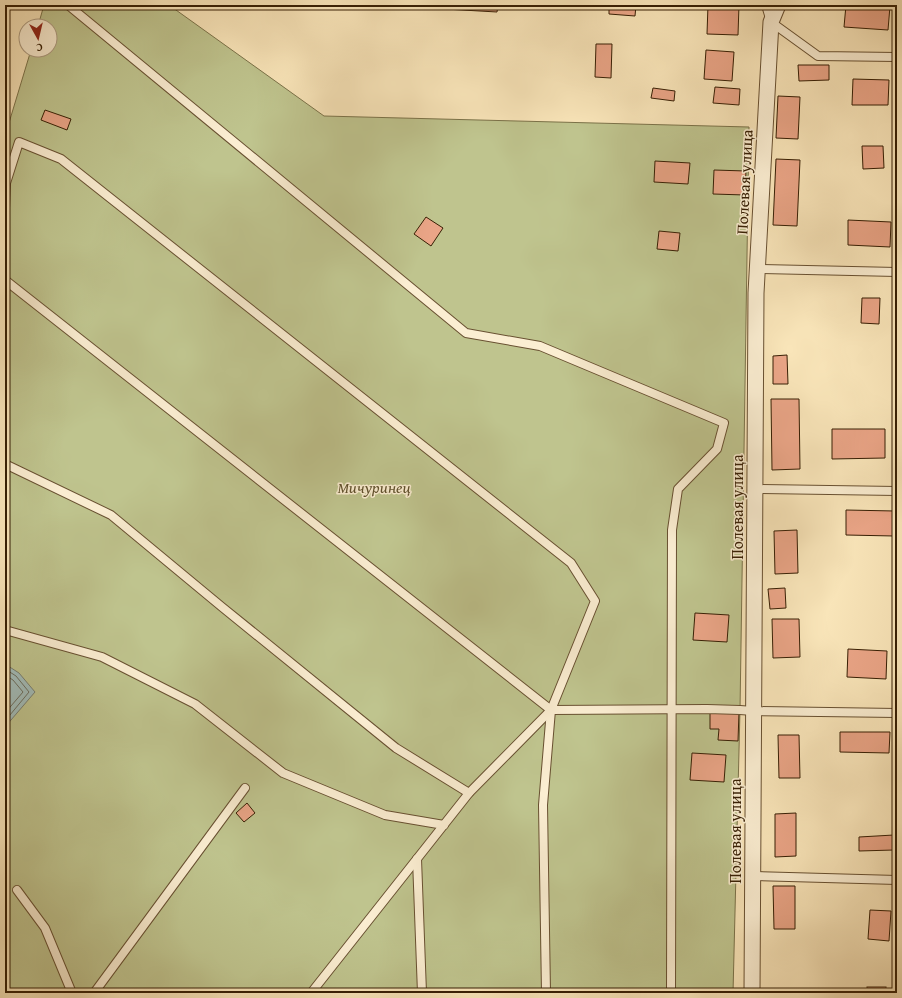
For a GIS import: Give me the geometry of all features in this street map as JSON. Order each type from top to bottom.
[{"type":"street","name":"Полевая улица","points":[[752,993],[756,300],[771,22],[778,5]]},
{"type":"lane","points":[[68,5],[466,333],[540,346],[724,423],[717,449],[678,489],[672,530],[673,710],[671,993]]},
{"type":"lane","points":[[766,5],[771,22],[818,56],[897,56]]},
{"type":"lane","points":[[5,208],[6,183],[19,142],[61,159],[571,563],[595,601],[551,710],[543,805],[546,993]]},
{"type":"lane","points":[[757,269],[897,272]]},
{"type":"lane","points":[[5,280],[551,710],[740,710],[897,713]]},
{"type":"lane","points":[[5,464],[111,515],[396,748],[469,793]]},
{"type":"lane","points":[[755,489],[897,491]]},
{"type":"lane","points":[[5,630],[102,657],[195,704],[282,773],[385,815],[444,825]]},
{"type":"lane","points":[[311,993],[469,793],[551,710]]},
{"type":"lane","points":[[94,993],[244,788]]},
{"type":"lane","points":[[417,859],[422,993]]},
{"type":"lane","points":[[752,876],[897,880]]},
{"type":"lane","points":[[17,890],[45,928],[72,993]]},
{"type":"green space","name":"Мичуринец","points":[[44,5],[169,5],[324,116],[749,127],[740,710],[733,993],[5,993],[5,136],[29,58],[58,58],[58,18],[40,18]]},
{"type":"water","points":[[5,664],[19,673],[35,692],[5,727]]},
{"type":"building","points":[[445,5],[498,5],[497,12],[445,9]]},
{"type":"building","points":[[609,5],[636,5],[635,16],[609,14]]},
{"type":"building","points":[[708,5],[739,5],[738,35],[707,34]]},
{"type":"building","points":[[846,5],[890,6],[888,30],[844,27]]},
{"type":"building","points":[[596,44],[612,44],[611,78],[595,77]]},
{"type":"building","points":[[706,50],[734,52],[732,81],[704,79]]},
{"type":"building","points":[[798,65],[829,65],[829,80],[799,81]]},
{"type":"building","points":[[853,79],[889,80],[888,105],[852,105]]},
{"type":"building","points":[[715,87],[740,89],[739,105],[713,103]]},
{"type":"building","points":[[653,88],[675,91],[674,101],[651,98]]},
{"type":"building","points":[[778,96],[800,97],[798,139],[776,138]]},
{"type":"building","points":[[45,110],[71,119],[67,130],[41,120]]},
{"type":"building","points":[[862,146],[883,146],[884,168],[863,169]]},
{"type":"building","points":[[776,159],[800,160],[797,226],[773,225]]},
{"type":"building","points":[[655,161],[690,163],[688,184],[654,182]]},
{"type":"building","points":[[714,170],[746,171],[745,195],[713,194]]},
{"type":"building","points":[[426,217],[443,228],[431,246],[414,234]]},
{"type":"building","points":[[848,220],[891,222],[890,247],[848,245]]},
{"type":"building","points":[[659,231],[680,233],[678,251],[657,249]]},
{"type":"building","points":[[862,298],[880,298],[879,324],[861,323]]},
{"type":"building","points":[[787,355],[788,384],[773,384],[773,356]]},
{"type":"building","points":[[771,399],[799,399],[800,469],[772,470]]},
{"type":"building","points":[[832,429],[885,429],[885,458],[832,459]]},
{"type":"building","points":[[846,510],[895,511],[894,536],[846,535]]},
{"type":"building","points":[[797,530],[798,573],[775,574],[774,531]]},
{"type":"building","points":[[785,588],[786,608],[770,609],[768,589]]},
{"type":"building","points":[[695,613],[729,615],[727,642],[693,640]]},
{"type":"building","points":[[772,619],[799,619],[800,657],[773,658]]},
{"type":"building","points":[[848,649],[887,651],[886,679],[847,677]]},
{"type":"building","points":[[710,711],[739,712],[738,741],[718,740],[719,729],[710,729]]},
{"type":"building","points":[[840,732],[890,732],[889,753],[840,752]]},
{"type":"building","points":[[778,735],[799,735],[800,778],[779,778]]},
{"type":"building","points":[[692,753],[726,755],[724,782],[690,780]]},
{"type":"building","points":[[247,803],[255,813],[244,822],[236,813]]},
{"type":"building","points":[[796,813],[796,856],[775,857],[775,814]]},
{"type":"building","points":[[894,835],[894,850],[859,851],[859,837]]},
{"type":"building","points":[[773,886],[795,886],[795,929],[774,929]]},
{"type":"building","points":[[870,910],[891,911],[889,941],[868,939]]},
{"type":"building","points":[[867,987],[886,987],[886,993],[867,993]]}]
